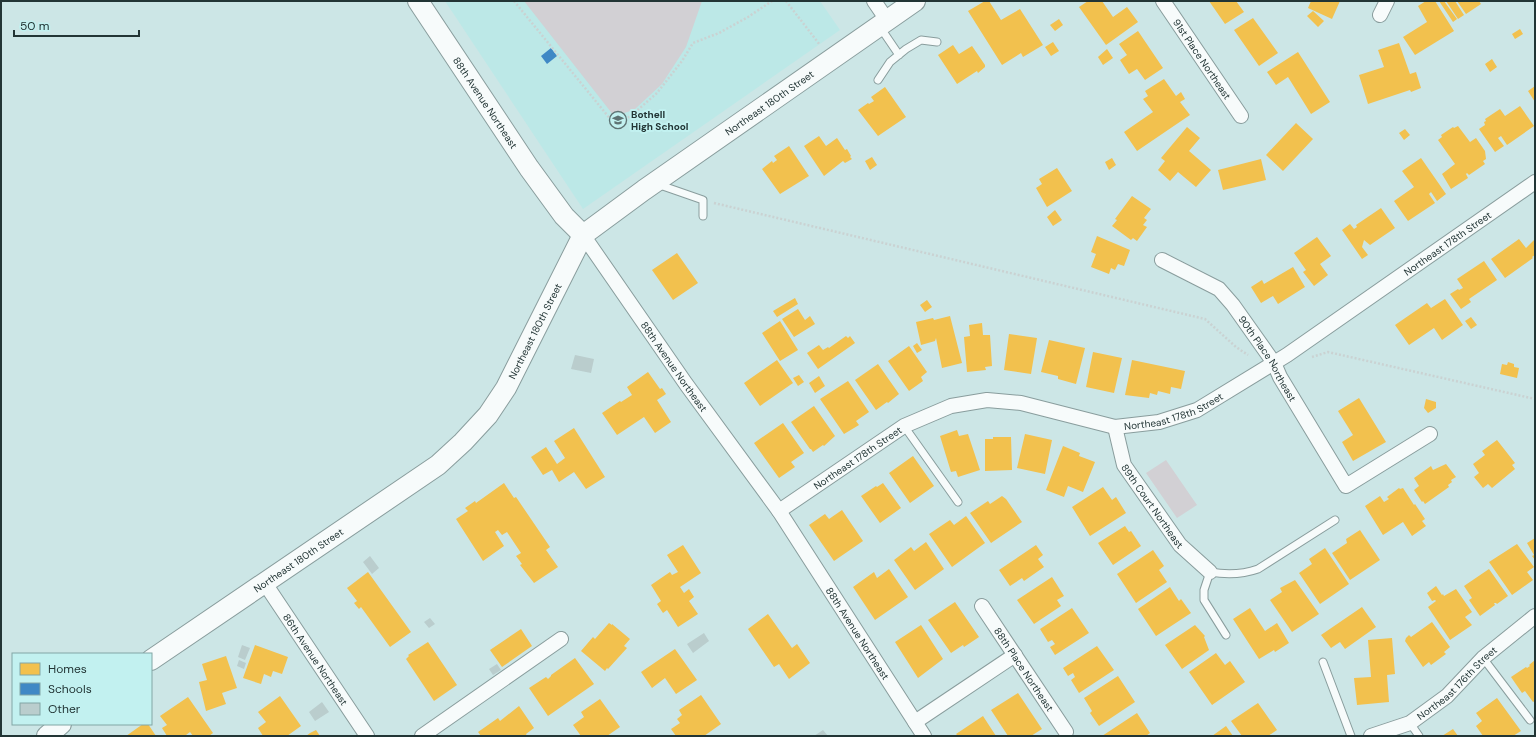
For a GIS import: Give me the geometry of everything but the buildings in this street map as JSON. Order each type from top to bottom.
[{"type":"street","name":"88th Avenue Northeast","points":[[418,1],[530,168],[564,216],[584,236],[682,378],[779,511],[924,736]]},
{"type":"street","points":[[874,1],[883,23]]},
{"type":"street","name":"Northeast 180th Street","points":[[152,659],[438,465],[463,442],[488,415],[506,388],[584,236],[654,183],[915,1]]},
{"type":"street","name":"91st Place Northeast","points":[[1163,1],[1241,116]]},
{"type":"street","points":[[1380,15],[1387,1]]},
{"type":"street","name":"Northeast 178th Street","points":[[779,511],[904,426],[951,406],[987,400],[1021,403],[1115,427],[1159,422],[1197,410],[1271,359],[1287,355],[1535,182]]},
{"type":"street","name":"90th Place Northeast","points":[[1162,260],[1219,289],[1233,305],[1271,359],[1280,377],[1346,486],[1430,434]]},
{"type":"street","name":"89th Court Northeast","points":[[1115,427],[1124,465],[1180,545],[1210,572]]},
{"type":"street","name":"86th Avenue Northeast","points":[[264,582],[367,736]]},
{"type":"street","name":"88th Place Northeast","points":[[982,606],[1066,732]]},
{"type":"street","name":"Northeast 176th Street","points":[[1371,736],[1410,723],[1447,696],[1483,658],[1535,616]]},
{"type":"street","points":[[422,736],[562,640]]},
{"type":"street","points":[[915,722],[1015,655]]},
{"type":"street","points":[[47,736],[60,725]]},
{"type":"lane","points":[[883,23],[899,55]]},
{"type":"lane","points":[[878,80],[890,62],[921,40],[937,42]]},
{"type":"lane","points":[[654,183],[703,200],[702,216]]},
{"type":"lane","points":[[904,426],[958,502]]},
{"type":"lane","points":[[1226,635],[1204,600],[1204,590],[1210,572],[1226,575],[1246,573],[1258,569],[1336,520]]},
{"type":"lane","points":[[1483,658],[1530,720]]},
{"type":"lane","points":[[1323,662],[1351,736]]},
{"type":"lane","points":[[1410,723],[1418,736]]},
{"type":"path","points":[[514,1],[616,126],[632,115],[657,93],[682,61],[693,43],[719,33],[748,17],[772,1]]},
{"type":"path","points":[[786,1],[831,59]]},
{"type":"path","points":[[703,200],[1205,319],[1236,347],[1249,355],[1271,359]]},
{"type":"path","points":[[1287,355],[1304,360],[1328,352],[1535,399]]},
{"type":"shaded area","name":"Bothell High School","points":[[445,1],[820,1],[840,30],[583,209]]},
{"type":"shaded area","points":[[524,1],[702,1],[686,47],[662,84],[634,110],[614,116]]},
{"type":"shaded area","points":[[1166,460],[1197,505],[1177,518],[1146,473]]},
{"type":"place","name":"Bothell High School","points":[[618,120]]}]
